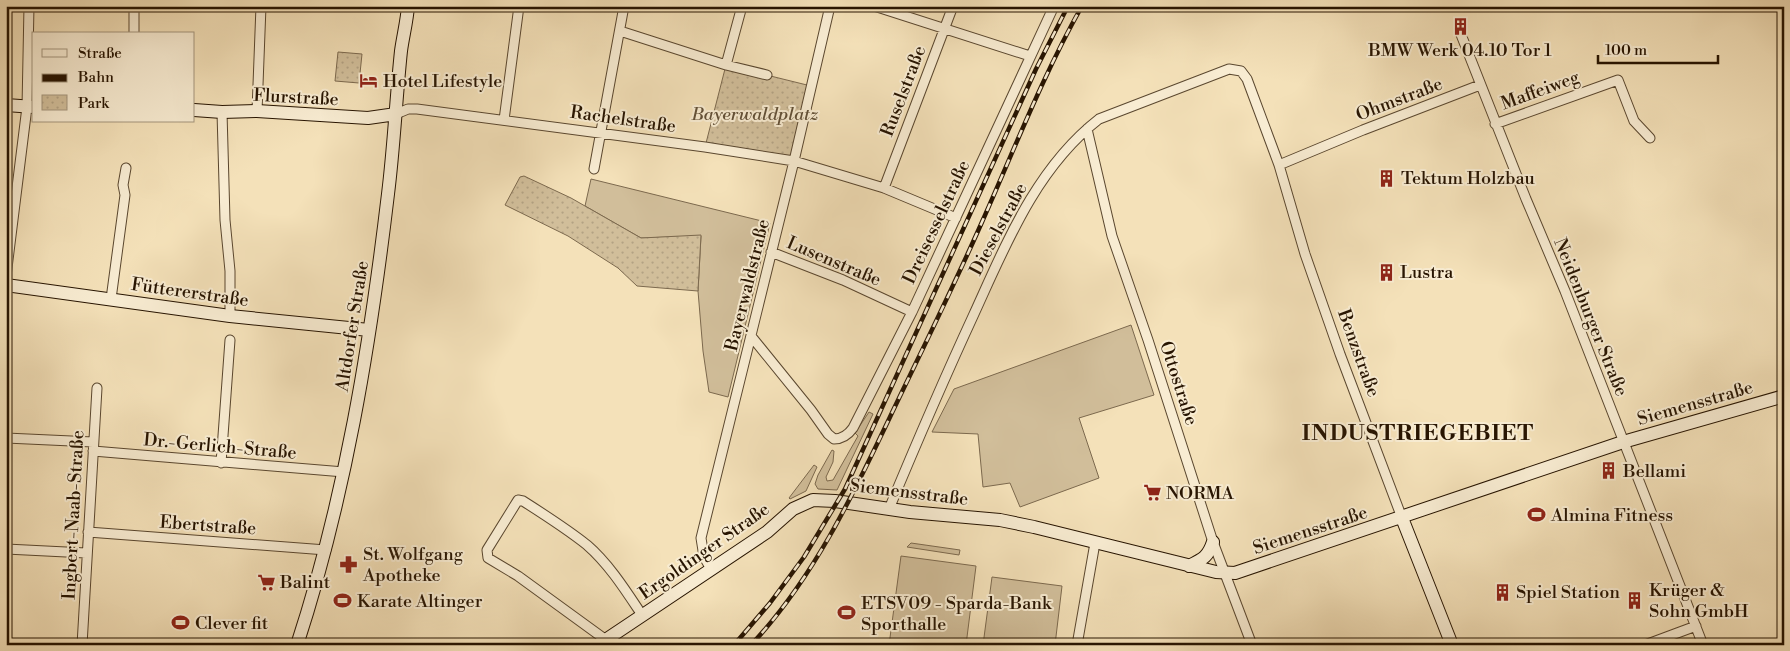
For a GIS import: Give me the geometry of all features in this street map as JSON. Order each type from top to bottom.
[{"type":"main road","name":"Altdorfer Straße","points":[[297,645],[326,550],[357,405],[389,192],[402,49],[408,6]]},
{"type":"main road","points":[[6,105],[30,107]]},
{"type":"main road","name":"Flurstraße","points":[[195,110],[222,112],[257,111],[368,118],[396,114]]},
{"type":"main road","name":"Füttererstraße","points":[[6,285],[230,316],[369,330]]},
{"type":"main road","name":"Siemensstraße","points":[[835,501],[889,509],[1000,520],[1189,566],[1225,574],[1235,573],[1624,442],[1784,396]]},
{"type":"main road","name":"Ergoldinger Straße","points":[[602,642],[767,532],[800,505],[813,500],[835,501]]},
{"type":"main road","name":"Benzstraße","points":[[1402,518],[1452,645]]},
{"type":"main road","points":[[1189,566],[1205,558],[1213,542]]},
{"type":"street","points":[[6,276],[30,107],[29,6]]},
{"type":"street","points":[[134,6],[134,32]]},
{"type":"street","points":[[257,111],[261,6]]},
{"type":"street","points":[[504,120],[519,6]]},
{"type":"street","points":[[594,170],[624,6]]},
{"type":"street","points":[[726,65],[742,6]]},
{"type":"street","name":"Bayerwaldstraße","points":[[711,569],[704,557],[701,538],[794,161],[830,6]]},
{"type":"street","points":[[874,6],[1030,56]]},
{"type":"street","name":"Ruselstraße","points":[[884,188],[953,6]]},
{"type":"street","name":"Dreisesselstraße","points":[[751,336],[828,434],[834,439],[839,439],[854,428],[912,312],[1054,6]]},
{"type":"street","points":[[620,31],[726,65],[767,75]]},
{"type":"street","points":[[1460,32],[1480,85]]},
{"type":"street","name":"Dieselstraße","points":[[889,509],[933,403],[1012,230],[1050,168],[1099,119],[1230,69],[1241,71]]},
{"type":"street","name":"Benzstraße","points":[[1241,71],[1248,79],[1279,165],[1308,263],[1402,518]]},
{"type":"street","name":"Maffeiweg","points":[[1495,124],[1618,80],[1634,121],[1650,138]]},
{"type":"street","name":"Neidenburger Straße","points":[[1480,85],[1565,291],[1703,645]]},
{"type":"street","name":"Ohmstraße","points":[[1279,165],[1480,85]]},
{"type":"street","name":"Rachelstraße","points":[[396,114],[408,109],[417,109],[705,146],[794,161],[884,188],[956,218]]},
{"type":"street","points":[[222,112],[224,220],[230,271],[230,316]]},
{"type":"street","name":"Ottostraße","points":[[1087,129],[1112,236],[1148,340],[1213,542],[1252,645]]},
{"type":"street","points":[[111,299],[124,195],[122,185],[126,168]]},
{"type":"street","name":"Lusenstraße","points":[[771,252],[843,280],[912,312]]},
{"type":"street","points":[[221,463],[230,340]]},
{"type":"street","name":"Ingbert-Naab-Straße","points":[[82,645],[97,388]]},
{"type":"street","name":"Dr.-Gerlich-Straße","points":[[6,438],[221,463],[344,472]]},
{"type":"street","points":[[602,642],[518,576],[488,558],[487,550],[520,500],[560,524],[588,546],[607,566],[642,615]]},
{"type":"street","name":"Ebertstraße","points":[[88,532],[326,550]]},
{"type":"street","points":[[1077,645],[1095,543]]},
{"type":"street","points":[[6,549],[86,552]]},
{"type":"street","points":[[1645,645],[1696,626]]},
{"type":"green space","points":[[338,52],[362,54],[359,83],[335,81]]},
{"type":"green space","name":"Bayerwaldplatz","points":[[726,65],[811,86],[794,161],[705,147]]},
{"type":"green space","points":[[524,176],[571,198],[641,238],[701,235],[698,291],[637,286],[618,268],[568,236],[505,205],[520,177]]},
{"type":"green space","points":[[591,179],[770,223],[728,397],[709,392],[703,351],[698,291],[701,236],[641,238],[585,206]]},
{"type":"green space","points":[[1131,325],[1154,395],[1079,418],[1099,478],[1020,507],[1010,483],[983,487],[978,434],[932,432],[954,389]]},
{"type":"green space","points":[[869,412],[873,414],[837,490],[818,489],[815,484],[818,475],[832,450],[834,451],[833,462],[826,477],[827,481],[833,480],[858,436],[855,433]]},
{"type":"green space","points":[[814,465],[817,467],[806,491],[790,499],[789,498]]},
{"type":"green space","points":[[911,543],[960,550],[959,555],[907,547]]},
{"type":"green space","points":[[901,556],[976,566],[966,645],[889,645]]},
{"type":"green space","points":[[992,577],[1062,586],[1055,645],[983,645]]},
{"type":"railway","points":[[734,645],[770,603],[804,557],[845,489],[1036,69],[1068,6]]},
{"type":"railway","points":[[751,645],[794,593],[846,507],[948,296],[1042,86],[1082,6]]},
{"type":"place","name":"BMW Werk 04.10 Tor 1","points":[[1460,27]]},
{"type":"place","name":"Hotel Lifestyle","points":[[369,81]]},
{"type":"place","name":"Tektum Holzbau","points":[[1387,178]]},
{"type":"place","name":"Lustra","points":[[1386,272]]},
{"type":"place","name":"Bellami","points":[[1609,471]]},
{"type":"place","name":"NORMA","points":[[1152,493]]},
{"type":"place","name":"Almina Fitness","points":[[1537,515]]},
{"type":"place","name":"St. Wolfgang Apotheke","points":[[349,564]]},
{"type":"place","name":"Balint","points":[[266,582]]},
{"type":"place","name":"Spiel Station","points":[[1502,592]]},
{"type":"place","name":"Krüger & Sohn GmbH","points":[[1635,600]]},
{"type":"place","name":"Karate Altinger","points":[[343,601]]},
{"type":"place","name":"ETSV09 - Sparda-Bank Sporthalle","points":[[847,613]]},
{"type":"place","name":"Clever fit","points":[[181,623]]},
{"type":"district","name":"INDUSTRIEGEBIET","points":[[1418,432]]}]
